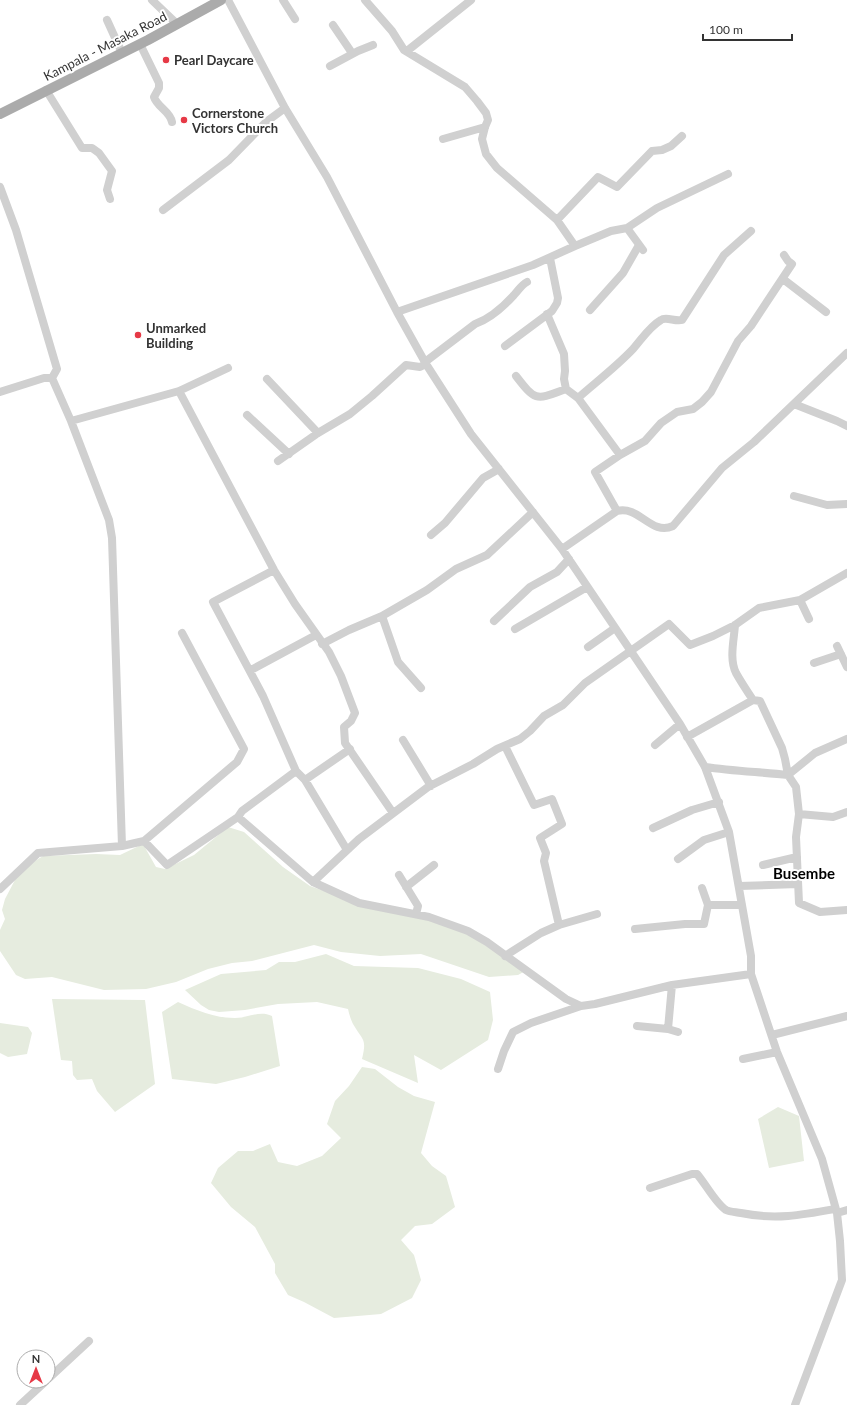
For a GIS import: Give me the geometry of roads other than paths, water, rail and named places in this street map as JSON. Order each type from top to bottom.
[{"type":"main road","name":"Kampala - Masaka Road","points":[[0,114],[140,44],[221,0]]},
{"type":"street","points":[[152,0],[177,24]]},
{"type":"street","points":[[228,0],[285,108],[323,169],[397,312],[426,363],[471,434],[569,559],[680,724],[705,767],[719,802],[728,832],[739,886],[750,956],[751,974],[777,1052],[822,1159],[836,1211],[844,1264],[844,1282],[795,1405]]},
{"type":"street","points":[[284,0],[295,19]]},
{"type":"street","points":[[365,0],[392,31],[406,51],[464,87],[478,101],[486,113],[488,120],[484,127],[482,139],[486,154],[557,220],[575,246]]},
{"type":"street","points":[[406,51],[471,0]]},
{"type":"street","points":[[107,20],[122,53]]},
{"type":"street","points":[[333,25],[352,53]]},
{"type":"street","points":[[140,44],[159,83],[159,88],[154,97],[155,101],[172,118],[172,122]]},
{"type":"street","points":[[330,66],[352,53],[373,45]]},
{"type":"street","points":[[46,90],[82,148],[92,148],[99,153],[112,171],[108,190],[110,199]]},
{"type":"street","points":[[163,210],[229,160],[266,122],[285,108]]},
{"type":"street","points":[[442,139],[484,127]]},
{"type":"street","points":[[557,220],[598,177],[617,187],[652,151],[662,150],[671,146],[682,136]]},
{"type":"street","points":[[397,312],[533,265],[611,231],[627,228],[657,208],[728,174]]},
{"type":"street","points":[[0,187],[16,230],[31,284],[55,359],[57,369],[52,378]]},
{"type":"street","points":[[590,310],[623,274],[641,248],[627,228]]},
{"type":"street","points":[[578,398],[632,350],[651,328],[661,320],[664,318],[675,321],[682,320],[724,256],[751,231]]},
{"type":"street","points":[[617,511],[595,472],[620,455],[645,441],[661,423],[677,412],[693,409],[702,402],[710,392],[738,341],[751,326],[792,264],[784,255]]},
{"type":"street","points":[[505,346],[547,314],[557,303],[558,298],[550,258]]},
{"type":"street","points":[[783,279],[826,312]]},
{"type":"street","points":[[278,461],[318,433],[350,414],[406,365],[420,367],[426,363],[475,324],[485,320],[512,297],[520,287],[528,282]]},
{"type":"street","points":[[547,314],[564,354],[564,378],[566,389],[578,398],[620,455]]},
{"type":"street","points":[[562,549],[617,511],[628,510],[662,529],[668,529],[673,526],[722,468],[754,442],[847,353]]},
{"type":"street","points":[[71,421],[179,391],[228,368]]},
{"type":"street","points":[[516,376],[526,389],[535,397],[544,397],[566,389]]},
{"type":"street","points":[[0,392],[44,378],[52,378]]},
{"type":"street","points":[[52,378],[71,421],[110,520],[112,538],[122,846]]},
{"type":"street","points":[[267,379],[318,433]]},
{"type":"street","points":[[179,391],[274,570],[295,604],[329,652],[341,676],[355,713],[351,721],[344,727],[345,743],[393,813]]},
{"type":"street","points":[[794,404],[838,420],[847,426]]},
{"type":"street","points":[[248,415],[289,454]]},
{"type":"street","points":[[431,535],[445,524],[483,478],[499,469]]},
{"type":"street","points":[[794,496],[827,505],[847,506]]},
{"type":"street","points":[[322,644],[349,630],[382,616],[427,590],[456,569],[487,555],[533,512]]},
{"type":"street","points":[[494,621],[530,587],[557,572],[569,559]]},
{"type":"street","points":[[274,570],[213,602],[251,670],[296,771],[305,780],[347,850]]},
{"type":"street","points":[[313,882],[359,839],[428,787],[520,739],[544,716],[563,705],[586,683],[630,650],[669,624],[690,645],[735,626],[760,608],[800,600],[847,573]]},
{"type":"street","points":[[515,629],[588,587]]},
{"type":"street","points":[[800,600],[809,619]]},
{"type":"street","points":[[382,616],[398,662],[421,688]]},
{"type":"street","points":[[735,626],[733,663],[736,672],[753,700]]},
{"type":"street","points":[[588,646],[615,628]]},
{"type":"street","points":[[0,889],[38,853],[122,846],[144,841],[237,762],[244,749],[182,633]]},
{"type":"street","points":[[251,670],[316,635]]},
{"type":"street","points":[[814,663],[839,650],[847,667]]},
{"type":"street","points":[[687,737],[753,700],[760,701],[782,748],[788,775],[796,787],[799,814],[796,837],[799,903],[820,912],[847,910]]},
{"type":"street","points":[[655,745],[680,724]]},
{"type":"street","points":[[705,767],[788,775],[815,753],[847,739]]},
{"type":"street","points":[[403,740],[431,786]]},
{"type":"street","points":[[505,746],[534,805],[552,799],[562,824],[540,838],[546,853],[544,861],[559,925]]},
{"type":"street","points":[[305,780],[350,749]]},
{"type":"street","points":[[144,841],[167,865],[238,817],[242,810],[296,771]]},
{"type":"street","points":[[652,828],[692,810],[719,802]]},
{"type":"street","points":[[799,814],[833,817],[847,812]]},
{"type":"street","points":[[238,817],[313,882],[359,902],[429,917],[468,931],[487,942],[566,999],[580,1006]]},
{"type":"street","points":[[678,859],[704,840],[728,832]]},
{"type":"street","points":[[763,865],[797,857]]},
{"type":"street","points":[[406,887],[434,865]]},
{"type":"street","points":[[399,876],[418,906],[416,914]]},
{"type":"street","points":[[739,886],[798,884]]},
{"type":"street","points":[[635,929],[685,924],[704,924],[708,905],[702,888]]},
{"type":"street","points":[[708,905],[742,905]]},
{"type":"street","points":[[505,956],[541,933],[559,925],[597,914]]},
{"type":"street","points":[[498,1069],[504,1051],[513,1032],[531,1023],[580,1006],[672,985],[751,974]]},
{"type":"street","points":[[668,1029],[672,985]]},
{"type":"street","points":[[772,1035],[847,1016]]},
{"type":"street","points":[[637,1026],[668,1029],[678,1032]]},
{"type":"street","points":[[743,1059],[777,1052]]},
{"type":"street","points":[[650,1188],[692,1174],[697,1174],[718,1203],[726,1210],[752,1215],[777,1217],[847,1210]]},
{"type":"street","points":[[56,1372],[89,1341]]},
{"type":"street","points":[[20,1405],[37,1389]]},
{"type":"place","name":"Pearl Daycare","points":[[166,60]]},
{"type":"place","name":"Cornerstone Victors Church","points":[[184,120]]},
{"type":"place","name":"Unmarked Building","points":[[138,335]]},
{"type":"district","name":"Busembe","points":[[804,873]]}]
